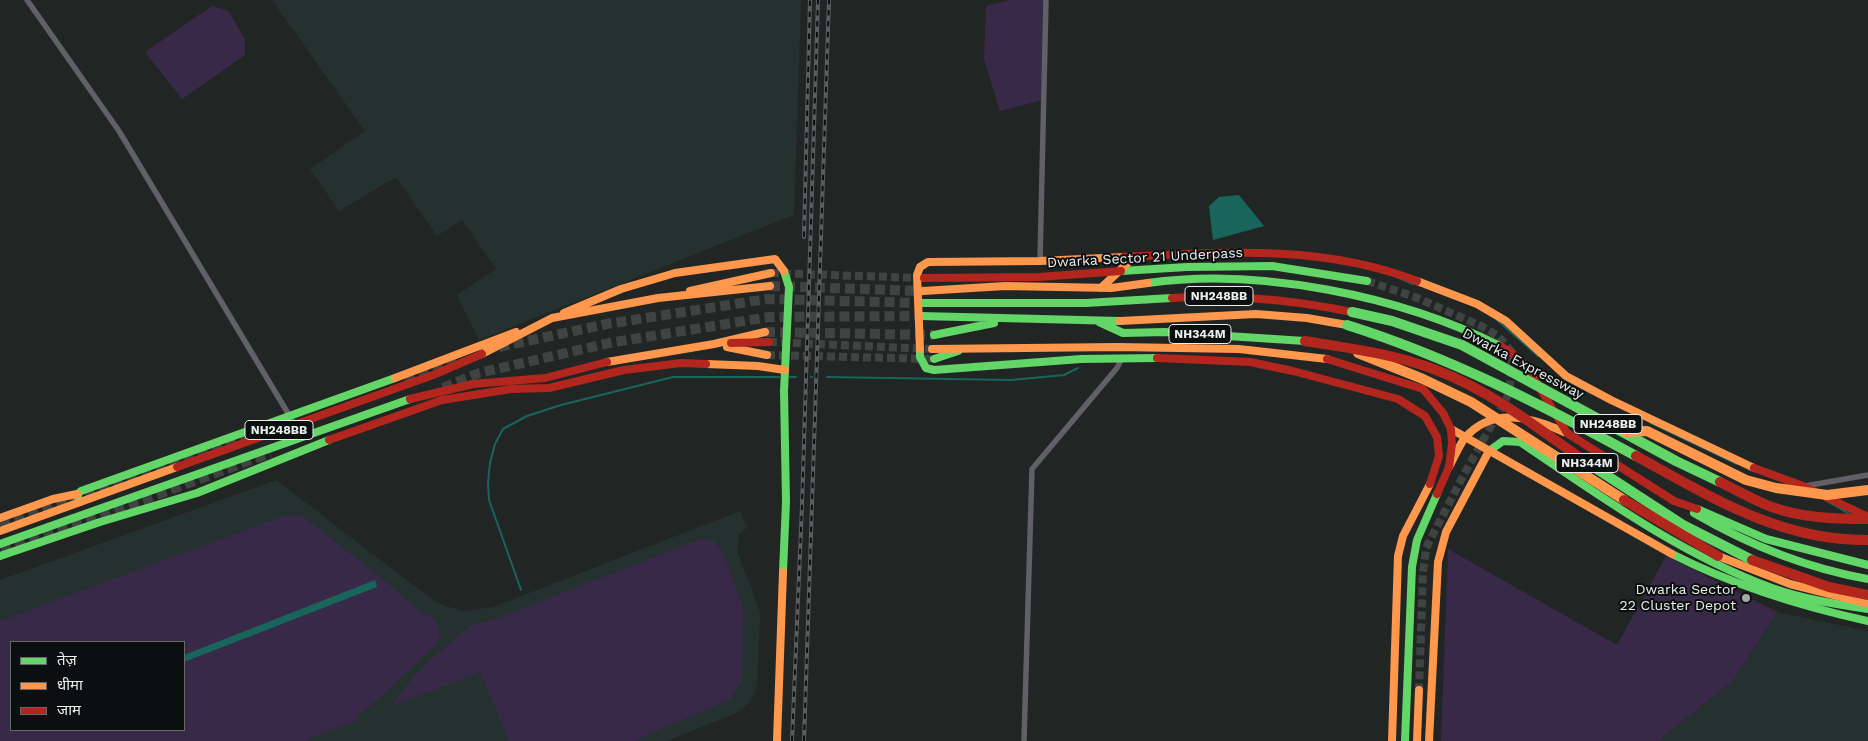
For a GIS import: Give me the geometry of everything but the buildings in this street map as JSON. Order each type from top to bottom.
[{"type":"main road","points":[[1392,741],[1396,569],[1403,537],[1439,462],[1439,445],[1436,433],[1425,414],[1414,405],[1398,399],[1252,363],[1229,360],[1122,358],[934,370],[926,368],[920,357],[917,274],[920,266],[928,262],[1040,261],[1245,251],[1342,260],[1402,275],[1477,304],[1506,321],[1566,376],[1611,400],[1772,476],[1803,486],[1868,518]]},
{"type":"main road","points":[[1086,303],[1134,257]]},
{"type":"main road","points":[[552,318],[621,289],[675,273],[774,259],[784,270],[789,287],[785,370],[786,502],[777,741]]},
{"type":"main road","name":"Dwarka Sector 21 Underpass","points":[[924,278],[1039,277],[1187,267],[1272,266],[1367,281]]},
{"type":"main road","points":[[552,318],[658,298],[772,273]]},
{"type":"main road","points":[[923,291],[1016,286],[1101,288],[1186,279],[1276,281],[1338,291],[1384,302],[1430,317],[1494,343],[1519,359],[1529,370],[1566,433]]},
{"type":"main road","points":[[658,298],[770,286]]},
{"type":"main road","points":[[1012,301],[1016,286]]},
{"type":"main road","name":"Dwarka Expressway","points":[[1086,303],[1214,295],[1308,303],[1392,321],[1462,345],[1704,476],[1769,506],[1796,514],[1827,519],[1868,518]]},
{"type":"main road","name":"NH248BB","points":[[921,303],[1012,301],[1086,303]]},
{"type":"main road","name":"Dwarka Expressway","points":[[1098,322],[1256,314],[1307,318],[1348,325],[1417,347],[1457,363],[1597,436],[1704,496],[1735,510],[1789,531],[1856,541],[1868,540]]},
{"type":"main road","name":"NH248BB","points":[[921,316],[1098,322]]},
{"type":"main road","name":"NH248BB","points":[[0,531],[78,498],[293,420],[433,375],[486,352],[552,318]]},
{"type":"main road","points":[[934,334],[1012,319]]},
{"type":"main road","name":"NH344M","points":[[1098,322],[1123,333],[1165,332],[1304,341],[1374,352],[1417,363],[1454,378],[1526,419],[1653,507],[1748,559],[1800,580],[1868,595]]},
{"type":"main road","points":[[714,344],[765,332]]},
{"type":"main road","points":[[714,344],[769,342]]},
{"type":"main road","name":"NH248BB","points":[[0,544],[405,399],[434,391],[473,384],[545,378],[623,358],[714,344]]},
{"type":"main road","points":[[714,344],[767,355]]},
{"type":"main road","points":[[1104,359],[1106,347]]},
{"type":"main road","points":[[933,354],[967,349],[1106,347],[1239,349],[1296,354],[1331,360],[1423,389],[1437,403],[1451,429],[1452,444],[1449,467]]},
{"type":"main road","points":[[1342,347],[1446,390],[1647,516],[1718,556],[1788,584],[1868,603]]},
{"type":"main road","points":[[0,556],[100,522],[198,493],[310,446],[442,400],[510,389],[549,388],[624,370],[681,363],[758,366],[785,370]]},
{"type":"main road","points":[[1405,741],[1412,567],[1417,540],[1449,467],[1466,437],[1488,421],[1513,416],[1566,433],[1716,527],[1800,563],[1868,579]]},
{"type":"main road","points":[[1519,436],[1526,419]]},
{"type":"main road","points":[[1451,429],[1685,561],[1734,584],[1782,601],[1868,621]]},
{"type":"main road","points":[[1625,432],[1647,431],[1746,480],[1776,488],[1802,494],[1827,494],[1868,490]]},
{"type":"main road","points":[[1429,741],[1438,562],[1446,532],[1489,452],[1501,440],[1519,436]]},
{"type":"main road","points":[[1519,436],[1580,482],[1666,537],[1756,582],[1837,606],[1868,609]]},
{"type":"main road","points":[[0,518],[53,499],[78,498]]},
{"type":"main road","points":[[1674,501],[1718,517],[1766,539],[1868,565]]},
{"type":"main road","points":[[1394,667],[1407,679]]},
{"type":"main road","points":[[1417,741],[1419,690]]},
{"type":"street","points":[[27,0],[120,131],[293,420]]},
{"type":"street","points":[[1040,261],[1046,0]]},
{"type":"street","points":[[1024,741],[1032,469],[1117,368],[1122,358]]},
{"type":"street","points":[[1803,486],[1868,475]]},
{"type":"shaded area","points":[[272,0],[801,0],[794,215],[479,340],[457,295],[496,269],[462,220],[437,236],[396,177],[339,211],[310,169],[365,131]]},
{"type":"shaded area","points":[[1010,0],[1045,0],[1042,100],[1000,111],[984,59],[986,6]]},
{"type":"shaded area","points":[[212,6],[229,11],[245,40],[245,55],[182,99],[145,52]]},
{"type":"shaded area","points":[[1239,195],[1264,226],[1213,240],[1209,206],[1219,197]]},
{"type":"shaded area","points":[[276,480],[429,597],[442,605],[463,611],[493,607],[740,511],[747,528],[739,534],[737,551],[760,612],[755,694],[739,712],[667,741],[0,741],[0,580]]},
{"type":"shaded area","points":[[286,515],[302,516],[379,576],[417,609],[434,619],[440,633],[438,643],[367,709],[356,716],[358,720],[304,741],[0,741],[0,621]]},
{"type":"shaded area","points":[[697,540],[714,541],[724,554],[743,609],[742,682],[730,699],[634,741],[509,741],[480,672],[395,705],[397,698],[416,676],[442,650],[473,625],[496,619]]},
{"type":"shaded area","points":[[1448,549],[1617,645],[1666,556],[1777,612],[1734,680],[1658,741],[1441,741]]},
{"type":"shaded area","points":[[375,580],[377,587],[185,662],[185,655]]},
{"type":"shaded area","points":[[1777,612],[1868,631],[1868,741],[1658,741],[1734,680]]},
{"type":"waterway","points":[[1399,278],[1413,284]]},
{"type":"waterway","points":[[1497,320],[1538,356]]},
{"type":"waterway","points":[[827,377],[1011,380],[1064,375],[1078,368]]},
{"type":"waterway","points":[[521,590],[489,500],[490,463],[495,444],[503,429],[527,416],[561,405],[673,377],[779,377]]},
{"type":"waterway","points":[[790,377],[796,377]]},
{"type":"waterway","points":[[1567,380],[1591,393]]},
{"type":"waterway","points":[[1651,423],[1737,464]]},
{"type":"waterway","points":[[1825,500],[1851,515]]},
{"type":"tunnel","points":[[771,273],[922,278]]},
{"type":"tunnel","points":[[1367,281],[1415,297],[1481,326],[1498,336],[1511,351],[1509,394],[1463,476],[1426,548],[1423,572],[1419,690]]},
{"type":"tunnel","points":[[770,286],[923,291]]},
{"type":"tunnel","points":[[499,347],[607,324],[767,299],[921,303]]},
{"type":"tunnel","points":[[443,388],[479,373],[609,343],[769,317],[921,316]]},
{"type":"tunnel","points":[[765,332],[934,335]]},
{"type":"tunnel","points":[[769,342],[932,349]]},
{"type":"tunnel","points":[[767,355],[934,359]]},
{"type":"tunnel","points":[[405,380],[461,358]]},
{"type":"tunnel","points":[[0,524],[257,433]]},
{"type":"tunnel","points":[[2,552],[270,453]]},
{"type":"railway","points":[[804,237],[810,0]]},
{"type":"railway","points":[[792,741],[802,505],[818,0]]},
{"type":"railway","points":[[804,741],[829,0]]},
{"type":"traffic: fast","points":[[1121,271],[1187,267],[1272,266],[1367,281]]},
{"type":"traffic: fast","points":[[783,572],[786,502],[784,391],[789,287],[784,271]]},
{"type":"traffic: fast","points":[[1148,283],[1191,279],[1236,279],[1328,290],[1374,300],[1418,313],[1461,328],[1500,346]]},
{"type":"traffic: fast","points":[[921,303],[1086,303],[1172,298]]},
{"type":"traffic: fast","points":[[1352,312],[1392,321],[1462,345],[1676,461],[1720,482]]},
{"type":"traffic: fast","points":[[921,316],[1120,321]]},
{"type":"traffic: fast","points":[[1099,322],[1123,333],[1165,332],[1305,341]]},
{"type":"traffic: fast","points":[[934,335],[994,323]]},
{"type":"traffic: fast","points":[[1347,325],[1422,352],[1494,383],[1636,456]]},
{"type":"traffic: fast","points":[[920,349],[920,357],[926,368],[934,370],[1081,359],[1157,358]]},
{"type":"traffic: fast","points":[[934,359],[958,351]]},
{"type":"traffic: fast","points":[[80,502],[77,495],[81,491],[395,378]]},
{"type":"traffic: fast","points":[[0,544],[410,399]]},
{"type":"traffic: fast","points":[[0,556],[100,522],[197,493],[329,440]]},
{"type":"traffic: fast","points":[[1489,451],[1503,441],[1520,442],[1580,483],[1673,541],[1738,574],[1795,595],[1868,609]]},
{"type":"traffic: fast","points":[[1583,460],[1683,525],[1752,560]]},
{"type":"traffic: fast","points":[[1405,741],[1412,567],[1417,540],[1437,494]]},
{"type":"traffic: fast","points":[[1697,509],[1766,539],[1868,565]]},
{"type":"traffic: fast","points":[[1694,513],[1715,525],[1778,554],[1822,569],[1868,579]]},
{"type":"traffic: fast","points":[[1672,554],[1720,576],[1768,594],[1817,609],[1868,621]]},
{"type":"traffic: slow","points":[[920,349],[917,275],[920,267],[928,262],[1040,261],[1124,257]]},
{"type":"traffic: slow","points":[[1101,288],[1134,257]]},
{"type":"traffic: slow","points":[[564,313],[621,289],[675,273],[775,259],[784,271]]},
{"type":"traffic: slow","points":[[690,291],[771,273]]},
{"type":"traffic: slow","points":[[1417,281],[1477,304],[1506,321],[1566,376],[1611,400],[1754,468]]},
{"type":"traffic: slow","points":[[923,291],[1005,286],[1111,288],[1148,283]]},
{"type":"traffic: slow","points":[[482,354],[552,318],[658,298],[770,286]]},
{"type":"traffic: slow","points":[[1120,321],[1256,314],[1307,318],[1347,325]]},
{"type":"traffic: slow","points":[[395,378],[516,332]]},
{"type":"traffic: slow","points":[[607,362],[714,344],[765,332]]},
{"type":"traffic: slow","points":[[727,347],[767,355]]},
{"type":"traffic: slow","points":[[932,349],[1118,347],[1239,349],[1327,359]]},
{"type":"traffic: slow","points":[[1358,353],[1423,379],[1471,402],[1624,500]]},
{"type":"traffic: slow","points":[[706,364],[758,366],[785,370]]},
{"type":"traffic: slow","points":[[1449,467],[1464,439],[1486,422],[1499,418],[1525,419],[1564,432]]},
{"type":"traffic: slow","points":[[1451,429],[1672,554]]},
{"type":"traffic: slow","points":[[1625,432],[1647,431],[1746,480],[1776,488],[1827,495],[1868,490]]},
{"type":"traffic: slow","points":[[1429,741],[1438,562],[1446,532],[1489,451]]},
{"type":"traffic: slow","points":[[0,531],[177,467]]},
{"type":"traffic: slow","points":[[1392,741],[1398,556],[1403,536],[1430,484]]},
{"type":"traffic: slow","points":[[0,518],[53,499],[77,494]]},
{"type":"traffic: slow","points":[[1718,556],[1790,584],[1865,603]]},
{"type":"traffic: slow","points":[[777,741],[783,572]]},
{"type":"traffic: slow","points":[[1417,741],[1419,690]]},
{"type":"traffic: jam","points":[[1124,257],[1198,253],[1272,253],[1309,256],[1381,269],[1417,281]]},
{"type":"traffic: jam","points":[[924,278],[1039,277],[1121,271]]},
{"type":"traffic: jam","points":[[1172,298],[1262,299],[1352,312]]},
{"type":"traffic: jam","points":[[1305,341],[1388,356],[1420,364],[1456,378],[1512,410],[1583,460]]},
{"type":"traffic: jam","points":[[731,343],[769,342]]},
{"type":"traffic: jam","points":[[1500,346],[1513,354],[1527,367],[1567,433],[1674,501],[1697,509]]},
{"type":"traffic: jam","points":[[177,467],[433,375],[482,354]]},
{"type":"traffic: jam","points":[[1157,358],[1250,362],[1293,371],[1398,399],[1425,416],[1437,437],[1439,456],[1430,484]]},
{"type":"traffic: jam","points":[[1327,359],[1423,389],[1443,413],[1451,429],[1452,444],[1449,467],[1437,494]]},
{"type":"traffic: jam","points":[[410,399],[473,384],[545,378],[607,362]]},
{"type":"traffic: jam","points":[[329,440],[442,400],[511,389],[549,388],[624,370],[681,363],[706,364]]},
{"type":"traffic: jam","points":[[1636,456],[1719,501],[1776,525],[1805,533],[1836,538],[1868,540]]},
{"type":"traffic: jam","points":[[1754,468],[1803,486],[1868,517]]},
{"type":"traffic: jam","points":[[1720,482],[1781,510],[1830,518],[1868,519]]},
{"type":"traffic: jam","points":[[1624,500],[1718,556]]},
{"type":"traffic: jam","points":[[1752,560],[1829,587],[1868,595]]},
{"type":"place","name":"Dwarka Sector 22 Cluster Depot","points":[[1746,598]]}]
